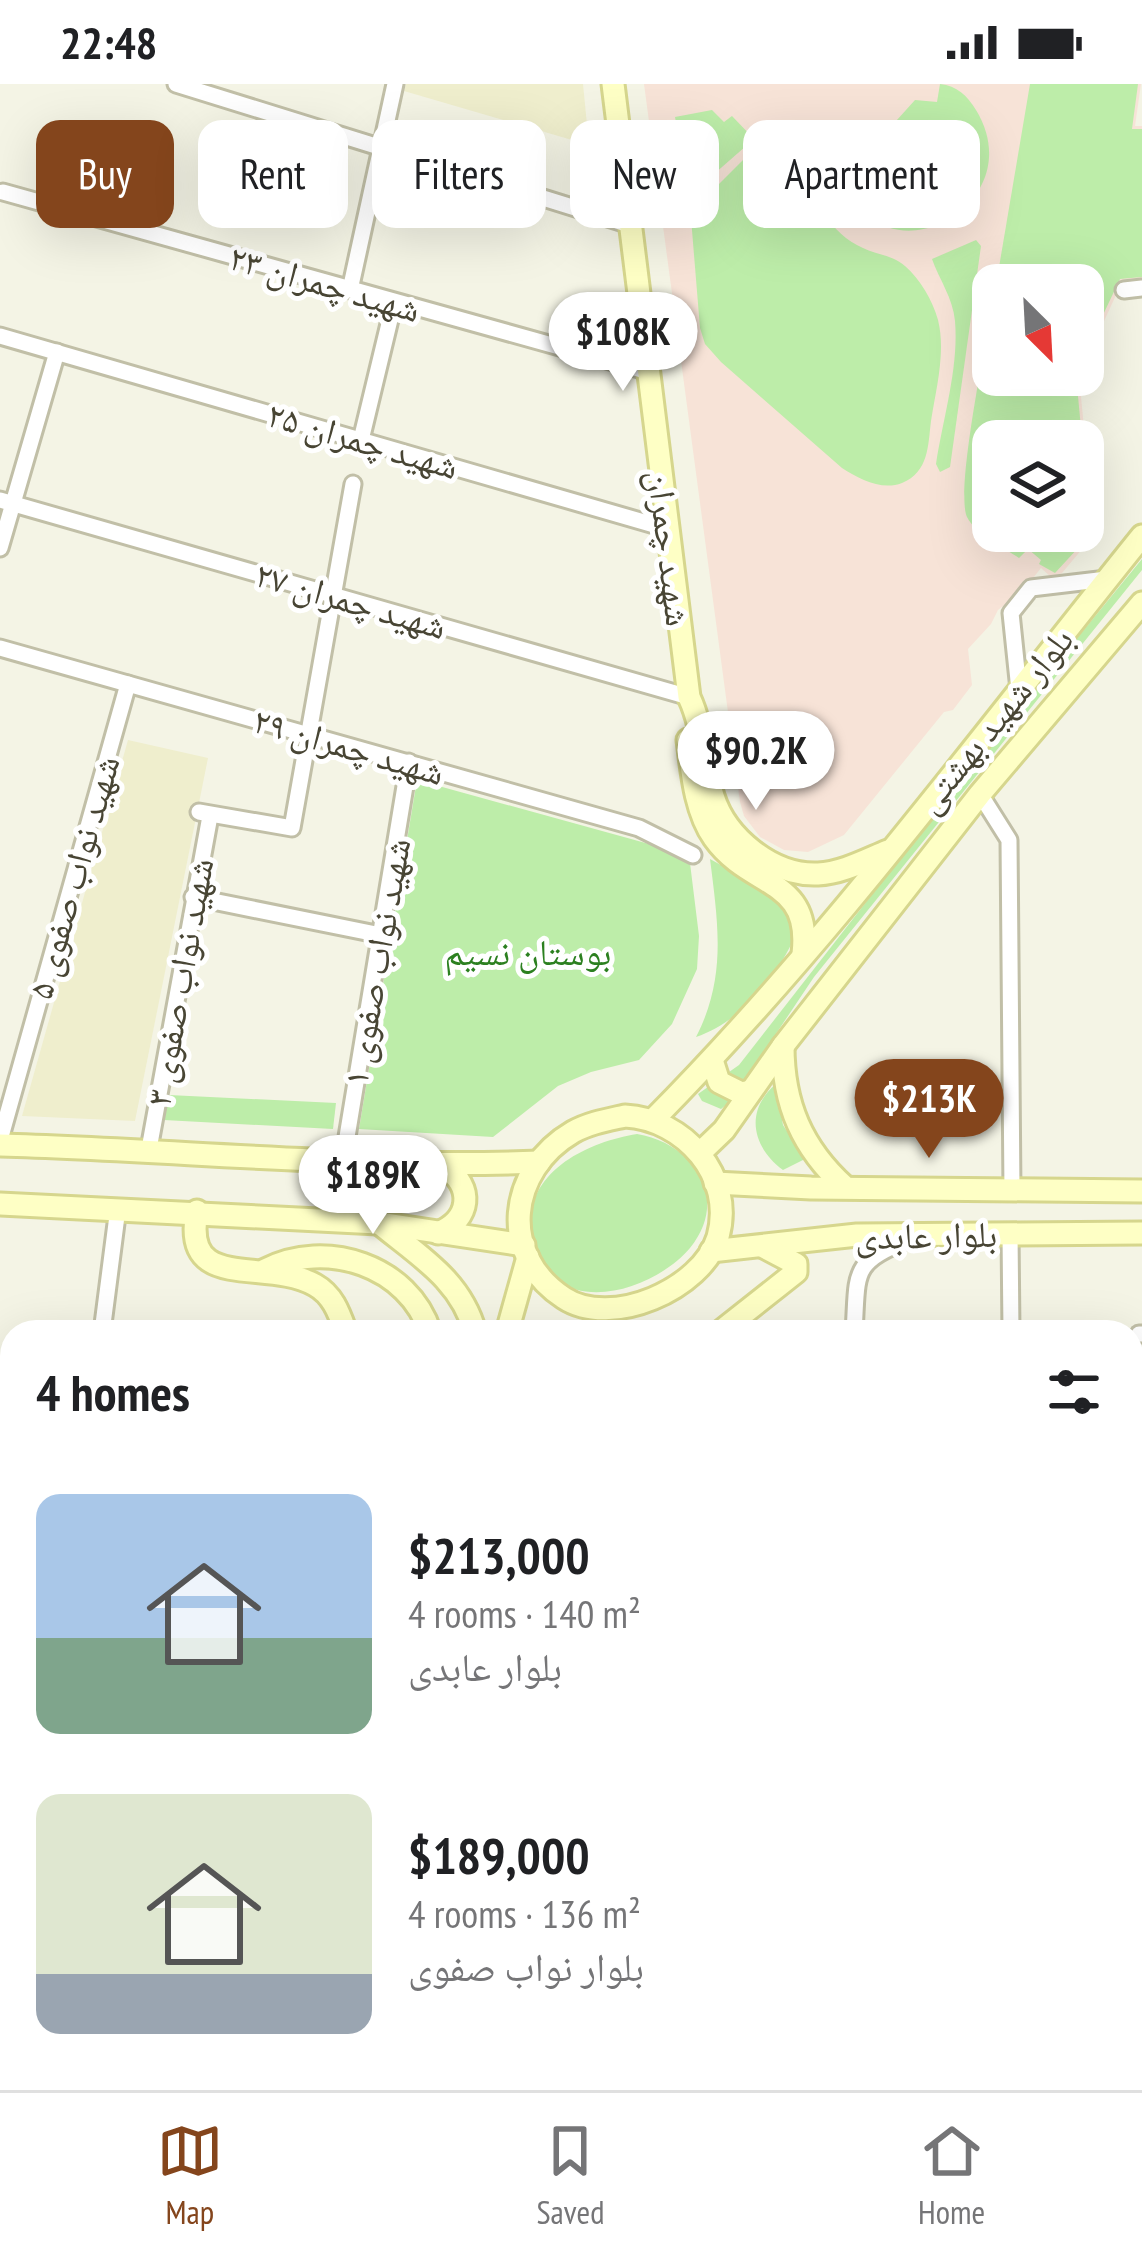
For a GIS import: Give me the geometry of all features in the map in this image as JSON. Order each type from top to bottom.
[{"type":"main road","name":"شهید چمران","points":[[613,84],[617,120]]},
{"type":"main road","name":"شهید چمران","points":[[630,228],[689,698],[698,717],[717,808],[748,848],[771,862],[815,875],[888,851]]},
{"type":"main road","name":"بلوار شهید بهشتی","points":[[653,1120],[803,954],[1142,536]]},
{"type":"main road","name":"بلوار شهید بهشتی","points":[[700,1153],[724,1130],[783,1046],[980,794],[1142,603]]},
{"type":"main road","points":[[689,698],[691,764],[712,835],[743,868],[791,897],[804,920],[803,954]]},
{"type":"main road","points":[[783,1046],[787,1099],[796,1124],[808,1148],[845,1187]]},
{"type":"main road","points":[[712,1060],[719,1082],[741,1093],[751,1090]]},
{"type":"main road","points":[[0,1204],[197,1211],[378,1223],[439,1233],[526,1251],[550,1287],[565,1299],[602,1310],[653,1297],[681,1282],[711,1251],[720,1220],[716,1183],[685,1137],[653,1120],[626,1116],[574,1131],[539,1162],[521,1193],[526,1251],[510,1320]]},
{"type":"main road","points":[[0,1142],[446,1167],[539,1162]]},
{"type":"main road","points":[[439,1233],[452,1228],[466,1202],[465,1188],[446,1167]]},
{"type":"main road","name":"بلوار عابدی","points":[[716,1183],[1142,1191]]},
{"type":"main road","points":[[197,1211],[194,1245],[200,1256],[219,1266],[264,1270],[315,1285],[334,1301],[341,1320]]},
{"type":"main road","points":[[378,1223],[452,1284],[473,1320]]},
{"type":"main road","name":"بلوار عابدی","points":[[711,1251],[814,1238],[927,1233],[1142,1233]]},
{"type":"main road","points":[[737,1320],[796,1272],[790,1259],[762,1246]]},
{"type":"main road","points":[[264,1270],[301,1259],[342,1258],[376,1268],[401,1285],[426,1320]]},
{"type":"main road","points":[[594,1320],[602,1310]]},
{"type":"street","points":[[176,84],[372,146]]},
{"type":"street","points":[[388,120],[394,84]]},
{"type":"street","name":"شهید چمران ۲۳","points":[[1,190],[394,304],[649,371]]},
{"type":"street","points":[[350,290],[372,196]]},
{"type":"street","points":[[1124,290],[1142,288]]},
{"type":"street","points":[[361,440],[394,304]]},
{"type":"street","name":"شهید چمران ۲۵","points":[[0,336],[668,529]]},
{"type":"street","points":[[0,548],[7,502],[57,352]]},
{"type":"street","points":[[307,734],[353,484]]},
{"type":"street","name":"شهید چمران ۲۷","points":[[7,502],[689,698]]},
{"type":"street","points":[[1019,690],[1011,613],[1031,589],[1107,579]]},
{"type":"street","name":"شهید چمران ۲۹","points":[[0,648],[639,828],[693,855]]},
{"type":"street","name":"شهید نواب صفوی ۵","points":[[0,1142],[128,685]]},
{"type":"street","name":"شهید نواب صفوی ۳","points":[[148,1149],[205,814],[292,828],[307,734]]},
{"type":"street","name":"شهید نواب صفوی ۱","points":[[343,1161],[410,762]]},
{"type":"street","points":[[980,794],[1009,840],[1012,1191]]},
{"type":"street","points":[[193,897],[381,935]]},
{"type":"street","points":[[104,1320],[118,1208]]},
{"type":"street","points":[[855,1320],[857,1277],[865,1262],[927,1233]]},
{"type":"street","points":[[1010,1233],[1011,1320]]},
{"type":"shaded area","points":[[406,84],[583,84],[587,120],[570,120],[570,139],[546,132],[546,120],[503,120],[404,91]]},
{"type":"shaded area","points":[[644,84],[1141,84],[1135,126],[1142,126],[1142,280],[1122,282],[1104,321],[1104,264],[972,264],[972,396],[1081,396],[1083,420],[972,420],[972,552],[1080,552],[1062,573],[1051,577],[1041,568],[1014,602],[998,610],[968,649],[972,685],[953,710],[944,712],[844,835],[808,852],[784,850],[760,837],[744,816],[663,228],[719,228],[719,120],[649,120]]},
{"type":"shaded area","points":[[128,740],[208,758],[135,1121],[22,1116]]},
{"type":"green space","points":[[940,84],[952,87],[969,100],[980,120],[897,120],[915,100],[937,102]]},
{"type":"green space","points":[[1030,84],[1138,84],[1132,129],[1142,129],[1142,277],[1120,279],[1104,313],[1104,264],[1000,264]]},
{"type":"green space","points":[[712,110],[724,122],[732,116],[743,128],[743,149],[719,170],[719,120],[675,117]]},
{"type":"green space","points":[[980,121],[989,146],[980,186]]},
{"type":"green space","points":[[743,160],[743,228],[835,228],[849,240],[905,266],[921,284],[936,313],[941,358],[928,448],[911,478],[879,485],[842,468],[705,344],[692,228],[719,228],[719,184]]},
{"type":"green space","points":[[976,240],[981,246],[978,264],[972,264],[972,310],[950,467],[940,472],[936,464],[956,338],[949,297],[932,259]]},
{"type":"green space","points":[[977,396],[1078,396],[1080,420],[973,420]]},
{"type":"green space","points":[[972,424],[972,523],[964,502]]},
{"type":"green space","points":[[1032,552],[1074,552],[1055,573],[1039,564],[1041,560]]},
{"type":"green space","points":[[1142,559],[1142,570],[814,977],[731,1101],[721,1109],[702,1101],[698,1094],[739,1065],[973,765]]},
{"type":"green space","name":"بوستان نسیم","points":[[417,780],[689,855],[699,936],[697,969],[672,1024],[639,1060],[558,1086],[493,1137],[359,1129]]},
{"type":"green space","points":[[710,859],[784,900],[796,934],[756,996],[728,1020],[696,1037],[712,993],[718,950]]},
{"type":"green space","points":[[776,1084],[783,1125],[805,1159],[783,1170],[764,1150],[756,1128],[760,1105]]},
{"type":"green space","points":[[169,1095],[336,1103],[333,1129],[164,1120]]},
{"type":"green space","points":[[637,1134],[675,1149],[700,1176],[707,1210],[702,1229],[678,1260],[646,1281],[609,1291],[573,1289],[551,1276],[537,1257],[530,1226],[539,1189],[550,1174],[581,1152]]}]
